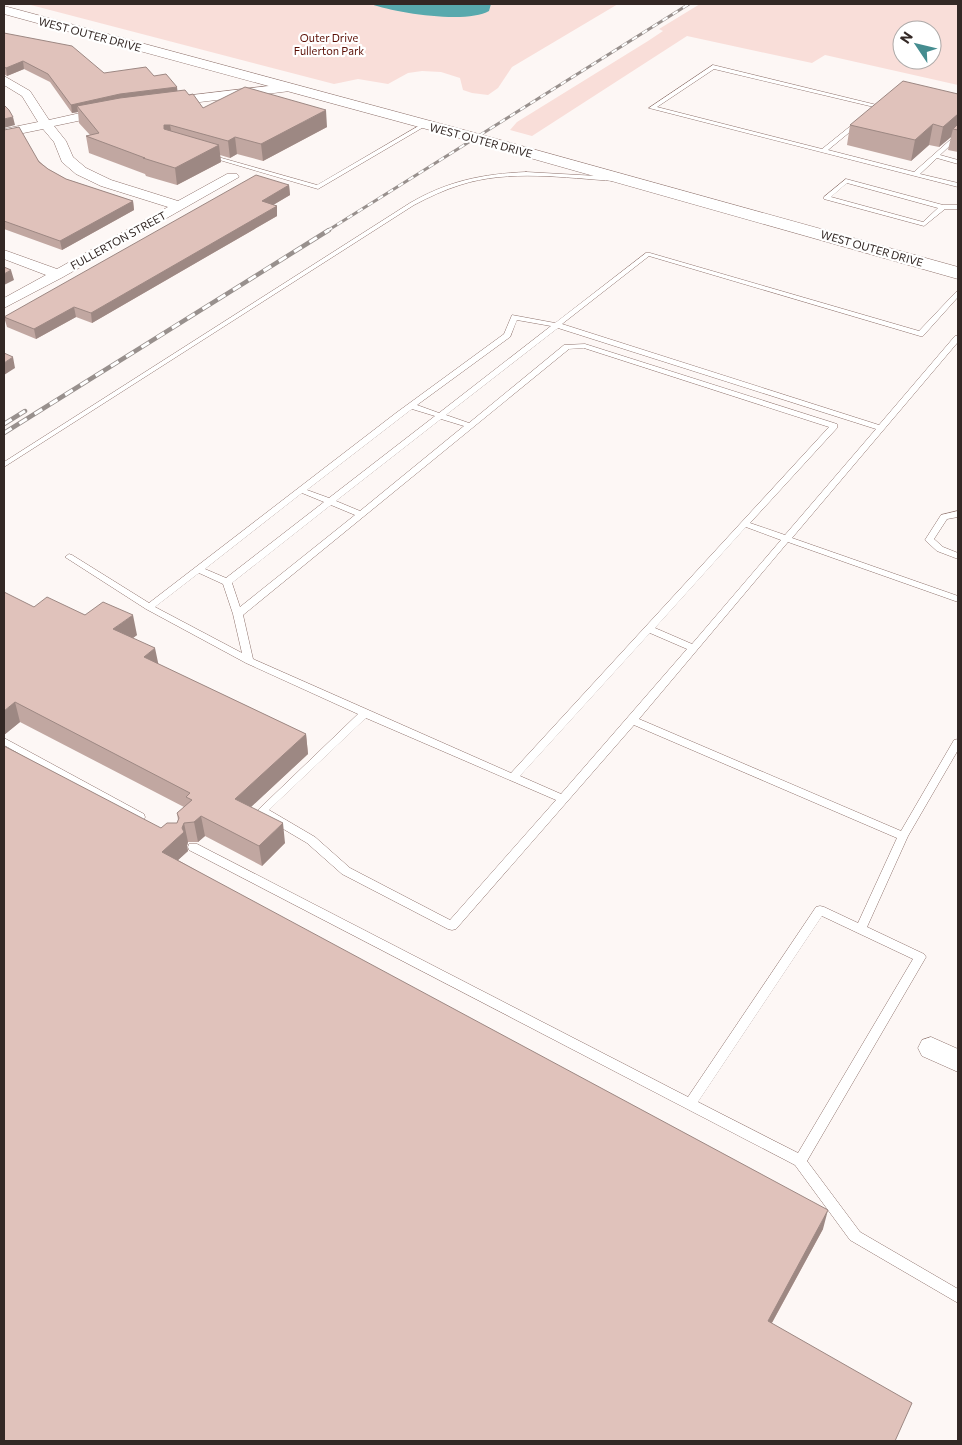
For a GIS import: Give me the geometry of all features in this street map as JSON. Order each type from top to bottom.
[{"type":"main road","name":"WEST OUTER DRIVE","points":[[4,10],[958,272]]},
{"type":"street","points":[[4,80],[26,94],[60,141],[67,159],[81,171],[106,183],[179,206]]},
{"type":"street","points":[[159,103],[286,88]]},
{"type":"street","points":[[4,133],[122,108]]},
{"type":"street","name":"FULLERTON STREET","points":[[4,304],[232,176]]},
{"type":"street","points":[[4,254],[58,274]]},
{"type":"street","points":[[931,1048],[958,1061]]},
{"type":"lane","points":[[878,106],[713,67],[652,108],[958,185]]},
{"type":"lane","points":[[823,151],[886,100]]},
{"type":"lane","points":[[206,155],[318,187],[424,125]]},
{"type":"lane","points":[[916,174],[958,135]]},
{"type":"lane","points":[[936,156],[958,162]]},
{"type":"lane","points":[[4,465],[412,204],[440,190],[488,177],[512,175],[623,179]]},
{"type":"lane","points":[[943,207],[924,224],[826,198],[846,181],[943,207],[958,207]]},
{"type":"lane","points":[[227,582],[648,254],[920,334],[958,293]]},
{"type":"lane","points":[[149,608],[411,406],[507,335],[515,317],[557,325],[881,428]]},
{"type":"lane","points":[[365,713],[262,810],[312,840],[346,871],[452,926],[957,342]]},
{"type":"lane","points":[[238,614],[567,348],[584,346],[834,426],[513,777]]},
{"type":"lane","points":[[411,406],[470,426]]},
{"type":"lane","points":[[301,490],[361,514]]},
{"type":"lane","points":[[958,514],[944,517],[929,540],[940,549],[958,556]]},
{"type":"lane","points":[[745,524],[958,599]]},
{"type":"lane","points":[[70,557],[149,608],[249,661],[562,799]]},
{"type":"lane","points":[[198,569],[227,582],[238,614],[249,661]]},
{"type":"lane","points":[[648,629],[694,648]]},
{"type":"lane","points":[[632,720],[903,836]]},
{"type":"lane","points":[[4,741],[150,823]]},
{"type":"lane","points":[[861,929],[903,836],[958,742]]},
{"type":"lane","points":[[193,847],[800,1161],[854,1236],[958,1296]]},
{"type":"lane","points":[[690,1104],[820,910],[920,957],[800,1161]]},
{"type":"green space","name":"Outer Drive Fullerton Park","points":[[27,4],[618,4],[512,67],[498,88],[488,95],[463,90],[460,78],[441,72],[422,71],[408,73],[388,84],[358,79],[334,84]]},
{"type":"green space","points":[[700,4],[958,4],[958,85],[825,55],[812,63],[687,36],[532,136],[510,130],[517,122],[663,31],[659,29]]},
{"type":"water","points":[[371,4],[491,4],[489,11],[479,15],[448,17],[413,14]]},
{"type":"building","points":[[4,33],[72,46],[104,73],[146,67],[154,76],[166,74],[177,87],[120,94],[71,105],[48,74],[23,61],[6,68],[4,67]]},
{"type":"building","points":[[903,81],[958,94],[958,114],[943,127],[933,124],[915,140],[850,125]]},
{"type":"building","points":[[245,87],[326,110],[261,144],[235,137],[228,141],[164,125],[164,129],[219,145],[175,168],[86,136],[99,133],[77,106],[120,98],[185,90],[189,95],[193,94],[203,108]]},
{"type":"building","points":[[4,105],[9,110],[13,117],[4,119]]},
{"type":"building","points":[[19,127],[39,162],[48,169],[66,179],[133,201],[60,241],[4,221],[4,130]]},
{"type":"building","points":[[256,175],[289,185],[262,201],[277,206],[91,313],[74,307],[34,329],[4,317]]},
{"type":"building","points":[[4,267],[11,270],[4,274]]},
{"type":"building","points":[[4,353],[13,357],[4,363]]},
{"type":"building","points":[[4,592],[34,607],[47,597],[85,615],[103,602],[133,615],[113,629],[155,648],[144,657],[306,734],[235,799],[283,823],[259,846],[201,816],[194,822],[184,823],[182,828],[184,832],[162,852],[828,1210],[768,1321],[912,1403],[895,1441],[4,1441],[4,746],[161,828],[167,823],[177,823],[179,818],[177,813],[192,800],[186,797],[190,793],[15,702],[4,711]]},
{"type":"railway","points":[[327,231],[689,4]]},
{"type":"railway","points":[[4,433],[329,230]]},
{"type":"railway","points":[[4,424],[25,411]]}]
